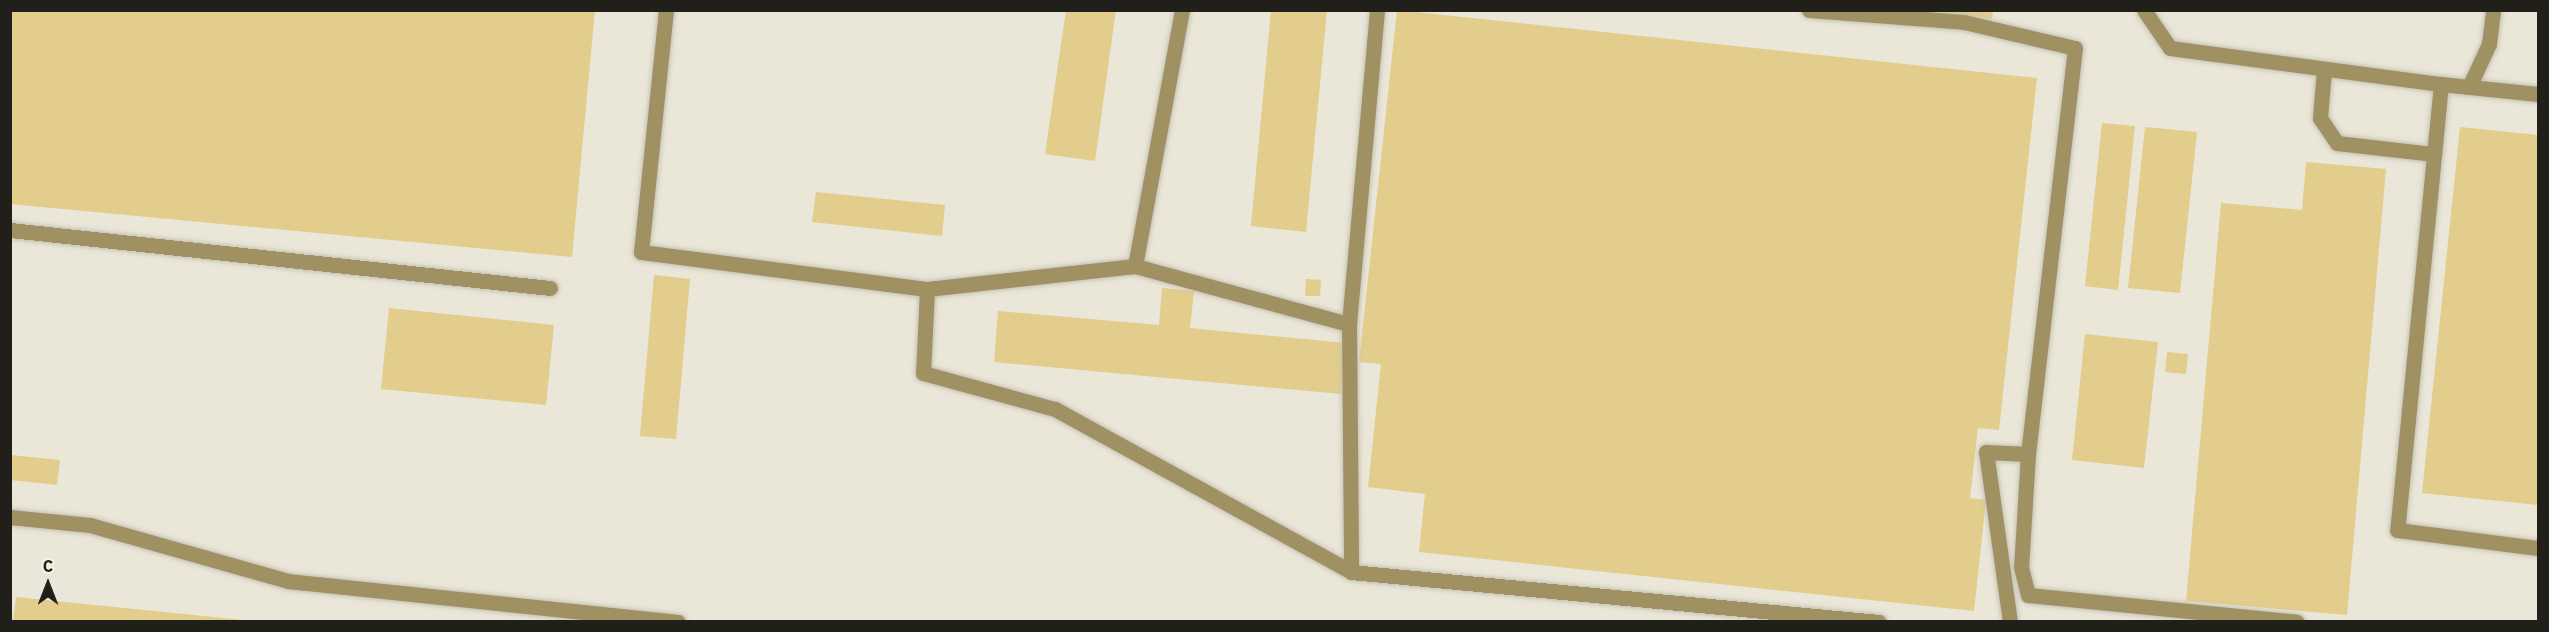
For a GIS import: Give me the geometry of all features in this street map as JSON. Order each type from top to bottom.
[{"type":"lane","points":[[666,10],[641,252],[927,289],[1135,266],[1349,324]]},
{"type":"lane","points":[[1135,266],[1182,10]]},
{"type":"lane","points":[[1351,572],[1349,324],[1377,10]]},
{"type":"lane","points":[[1809,10],[1964,22],[2075,48],[2028,454],[2021,567],[2028,595],[2297,621]]},
{"type":"lane","points":[[2144,10],[2170,48],[2324,70],[2538,94]]},
{"type":"lane","points":[[2469,87],[2489,44],[2493,10]]},
{"type":"lane","points":[[2324,70],[2320,118],[2337,143],[2434,154]]},
{"type":"lane","points":[[2440,84],[2397,530],[2538,548]]},
{"type":"lane","points":[[10,230],[550,288]]},
{"type":"lane","points":[[927,289],[923,373],[1054,409],[1351,572],[1879,621]]},
{"type":"lane","points":[[2010,621],[1986,453],[2028,454]]},
{"type":"lane","points":[[10,517],[90,525],[288,581],[678,621]]},
{"type":"building","points":[[10,10],[595,10],[572,257],[10,204]]},
{"type":"building","points":[[1066,10],[1116,10],[1095,161],[1045,154]]},
{"type":"building","points":[[1271,10],[1327,10],[1306,232],[1251,226]]},
{"type":"building","points":[[1397,10],[2037,78],[1999,430],[1978,428],[1970,498],[1986,500],[1974,611],[1419,552],[1425,494],[1368,487],[1381,364],[1359,362]]},
{"type":"building","points":[[1920,10],[1993,10],[1992,19]]},
{"type":"building","points":[[2102,123],[2135,126],[2118,290],[2085,286]]},
{"type":"building","points":[[2145,127],[2197,132],[2180,293],[2128,288]]},
{"type":"building","points":[[2460,127],[2538,135],[2538,505],[2422,493]]},
{"type":"building","points":[[2306,162],[2386,169],[2347,615],[2186,601],[2221,203],[2302,210]]},
{"type":"building","points":[[816,192],[945,205],[942,236],[812,222]]},
{"type":"building","points":[[654,275],[690,279],[676,439],[640,436]]},
{"type":"building","points":[[1306,279],[1321,280],[1320,296],[1305,296]]},
{"type":"building","points":[[1162,288],[1194,291],[1190,328],[1346,343],[1341,394],[994,362],[998,311],[1159,325]]},
{"type":"building","points":[[389,308],[554,325],[546,405],[381,389]]},
{"type":"building","points":[[2085,334],[2158,342],[2144,468],[2072,460]]},
{"type":"building","points":[[2167,352],[2188,354],[2186,374],[2165,372]]},
{"type":"building","points":[[11,455],[60,460],[57,485],[10,480]]},
{"type":"building","points":[[16,597],[243,620],[243,622],[13,622]]}]
